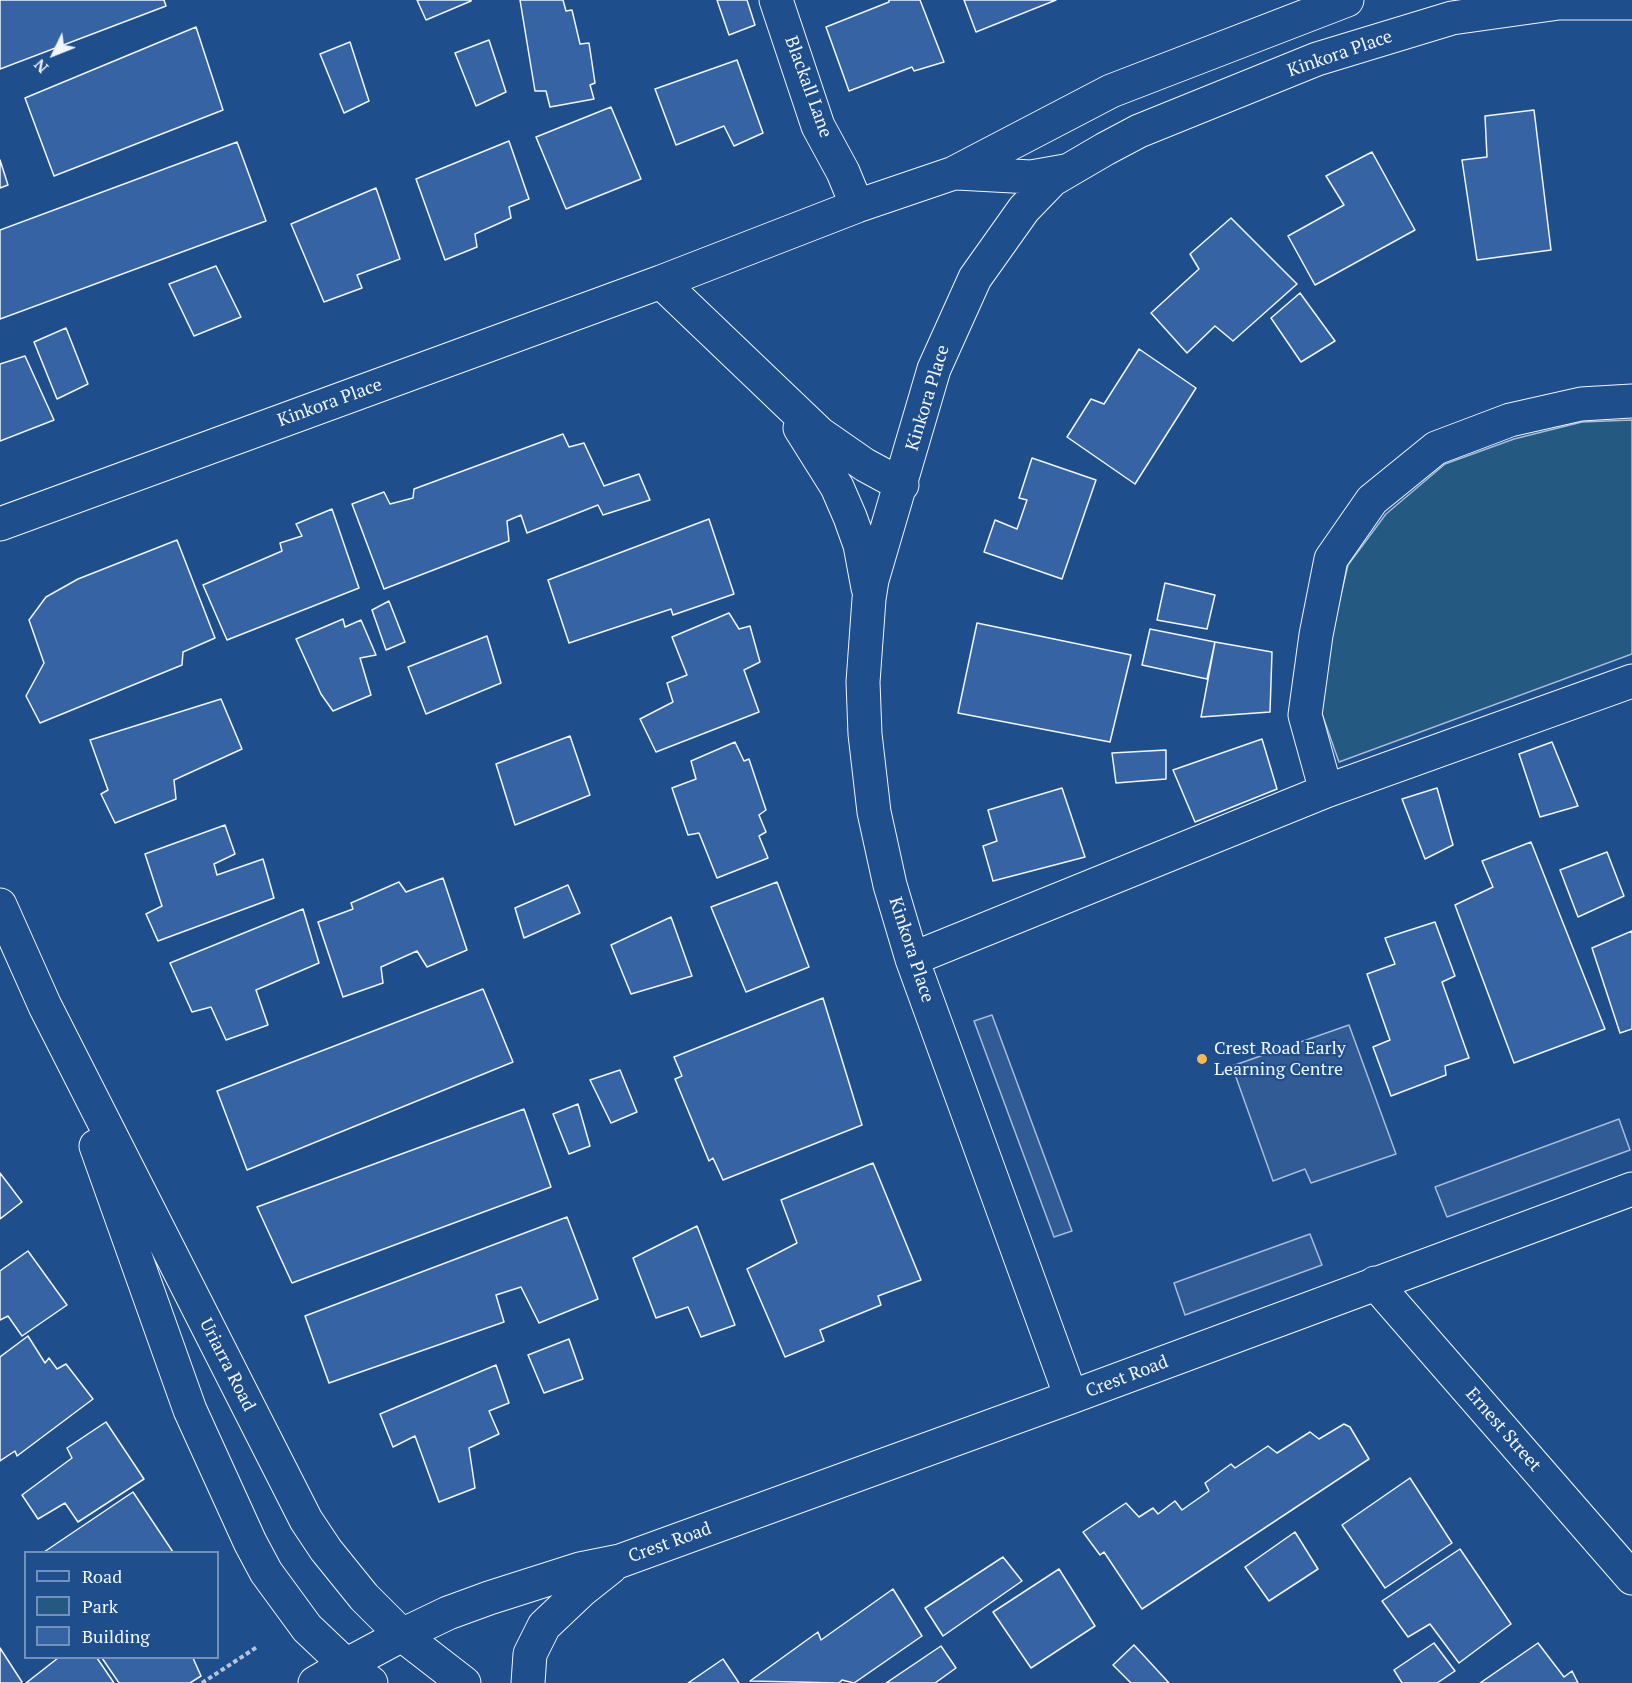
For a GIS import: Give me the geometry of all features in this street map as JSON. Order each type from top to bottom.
[{"type":"street","name":"Blackall Lane","points":[[776,0],[818,126],[843,172],[857,206]]},
{"type":"street","name":"Kinkora Place","points":[[0,524],[661,282],[857,206],[954,173],[1111,91],[1347,0]]},
{"type":"street","name":"Kinkora Place","points":[[1071,1397],[912,959],[890,885],[874,812],[865,734],[863,682],[869,599],[934,369],[961,304],[990,255],[1042,189],[1065,171],[1139,132],[1317,59],[1452,18],[1559,3],[1632,3]]},
{"type":"street","name":"Kinkora Place","points":[[954,173],[982,172],[1031,177],[1065,171]]},
{"type":"street","points":[[661,282],[772,390],[842,450],[902,485]]},
{"type":"street","points":[[772,390],[803,432],[837,487],[860,545],[869,599]]},
{"type":"street","points":[[1326,791],[1305,715],[1316,635],[1331,559],[1372,500],[1436,448],[1510,420],[1581,404],[1632,401]]},
{"type":"street","points":[[912,959],[1326,791],[1632,681]]},
{"type":"street","name":"Uriarra Road","points":[[0,905],[45,1006],[306,1520],[346,1576],[402,1635],[464,1683]]},
{"type":"street","name":"Uriarra Road","points":[[45,1006],[186,1401],[222,1484],[250,1542],[282,1596],[307,1628],[358,1674]]},
{"type":"street","name":"Crest Road","points":[[315,1683],[358,1674],[402,1635],[448,1613],[580,1569],[620,1560],[1071,1397],[1632,1189]]},
{"type":"street","name":"Ernest Street","points":[[1375,1283],[1632,1578]]},
{"type":"street","name":"Crest Road","points":[[528,1683],[530,1654],[544,1626],[582,1590],[620,1560]]},
{"type":"path","points":[[202,1683],[257,1647]]},
{"type":"green space","points":[[1632,420],[1632,654],[1339,762],[1321,711],[1331,637],[1348,565],[1386,514],[1445,464],[1514,439],[1582,422]]},
{"type":"shaded area","points":[[992,1015],[1072,1231],[1054,1237],[974,1021]]},
{"type":"shaded area","points":[[1349,1025],[1396,1154],[1311,1183],[1305,1169],[1273,1181],[1232,1066]]},
{"type":"shaded area","points":[[1619,1119],[1630,1150],[1447,1217],[1435,1187]]},
{"type":"shaded area","points":[[1310,1234],[1322,1265],[1185,1315],[1174,1283]]},
{"type":"building","points":[[0,0],[164,0],[166,6],[0,69]]},
{"type":"building","points":[[417,0],[471,0],[471,1],[426,20]]},
{"type":"building","points":[[520,0],[563,0],[566,11],[572,10],[580,44],[589,43],[595,83],[590,85],[594,99],[550,107],[546,91],[535,91]]},
{"type":"building","points":[[717,0],[747,0],[755,25],[729,35]]},
{"type":"building","points":[[889,0],[920,0],[944,62],[914,71],[912,67],[849,91],[826,27],[889,2]]},
{"type":"building","points":[[964,0],[1056,0],[976,32]]},
{"type":"building","points":[[196,27],[223,110],[54,176],[25,98]]},
{"type":"building","points":[[489,40],[506,92],[476,106],[455,53]]},
{"type":"building","points":[[350,42],[369,101],[344,113],[320,54]]},
{"type":"building","points":[[737,60],[763,133],[734,146],[724,126],[676,145],[655,89]]},
{"type":"building","points":[[611,107],[641,179],[566,209],[536,137]]},
{"type":"building","points":[[1534,110],[1551,250],[1477,260],[1462,160],[1487,157],[1485,116]]},
{"type":"building","points":[[509,141],[529,199],[509,207],[511,218],[475,234],[477,247],[445,260],[416,179]]},
{"type":"building","points":[[237,142],[266,221],[0,319],[0,230]]},
{"type":"building","points":[[1372,152],[1415,230],[1315,285],[1288,236],[1344,205],[1326,176]]},
{"type":"building","points":[[0,160],[8,185],[0,188]]},
{"type":"building","points":[[376,188],[400,259],[357,275],[362,288],[324,302],[291,224]]},
{"type":"building","points":[[1231,218],[1297,284],[1233,341],[1215,326],[1187,353],[1151,313],[1199,269],[1190,254]]},
{"type":"building","points":[[216,266],[241,317],[194,336],[169,284]]},
{"type":"building","points":[[1300,293],[1335,341],[1301,362],[1271,318]]},
{"type":"building","points":[[66,328],[88,384],[57,399],[34,342]]},
{"type":"building","points":[[1139,349],[1196,388],[1135,484],[1067,437],[1091,399],[1104,404]]},
{"type":"building","points":[[25,356],[54,420],[0,441],[0,364]]},
{"type":"building","points":[[563,434],[569,447],[584,443],[604,486],[639,474],[650,500],[603,515],[598,505],[527,533],[521,515],[507,521],[509,541],[384,589],[352,504],[384,492],[390,504],[413,498],[414,489]]},
{"type":"building","points":[[1032,458],[1096,480],[1062,579],[984,552],[995,520],[1017,529],[1027,500],[1019,498]]},
{"type":"building","points":[[332,509],[359,588],[227,640],[203,585],[282,551],[280,543],[302,536],[296,524]]},
{"type":"building","points":[[709,519],[734,594],[673,615],[671,609],[569,643],[548,580]]},
{"type":"building","points":[[177,540],[215,638],[183,652],[182,665],[40,723],[26,696],[44,663],[29,620],[46,597],[78,579]]},
{"type":"building","points":[[1165,583],[1215,595],[1207,629],[1157,620]]},
{"type":"building","points":[[389,601],[405,642],[386,650],[372,610]]},
{"type":"building","points":[[729,613],[739,629],[750,626],[760,662],[744,670],[759,712],[656,752],[640,719],[673,702],[667,683],[687,675],[672,637]]},
{"type":"building","points":[[343,619],[345,627],[361,620],[376,655],[360,658],[371,695],[333,711],[321,694],[296,639]]},
{"type":"building","points":[[977,623],[1131,655],[1110,742],[958,713]]},
{"type":"building","points":[[1150,629],[1215,642],[1207,679],[1142,665]]},
{"type":"building","points":[[487,636],[501,683],[426,714],[408,667]]},
{"type":"building","points":[[1215,642],[1272,652],[1270,712],[1201,717]]},
{"type":"building","points":[[221,699],[242,749],[174,780],[176,799],[115,823],[101,794],[108,790],[90,740]]},
{"type":"building","points":[[570,736],[590,795],[515,825],[496,764]]},
{"type":"building","points":[[1262,739],[1277,789],[1195,822],[1173,770]]},
{"type":"building","points":[[735,742],[744,761],[749,759],[766,810],[759,815],[766,832],[759,836],[768,858],[717,878],[699,833],[688,835],[672,788],[696,779],[691,761]]},
{"type":"building","points":[[1552,742],[1578,806],[1540,817],[1519,754]]},
{"type":"building","points":[[1166,750],[1166,779],[1116,783],[1112,753]]},
{"type":"building","points":[[1062,788],[1085,857],[993,881],[983,846],[997,841],[988,810]]},
{"type":"building","points":[[1437,788],[1453,845],[1425,859],[1402,799]]},
{"type":"building","points":[[225,825],[235,854],[214,864],[217,875],[263,859],[274,898],[158,941],[146,914],[162,906],[145,854]]},
{"type":"building","points":[[1531,842],[1605,1029],[1514,1063],[1455,905],[1493,887],[1482,861]]},
{"type":"building","points":[[1607,852],[1624,896],[1578,917],[1560,870]]},
{"type":"building","points":[[443,878],[467,950],[427,967],[417,951],[381,967],[383,983],[343,997],[318,922],[353,909],[351,903],[399,882],[406,892]]},
{"type":"building","points":[[777,882],[809,967],[746,992],[711,907]]},
{"type":"building","points":[[568,885],[580,913],[524,938],[515,908]]},
{"type":"building","points":[[303,909],[319,963],[256,990],[268,1025],[226,1040],[211,1007],[192,1012],[170,963]]},
{"type":"building","points":[[671,917],[692,976],[631,994],[611,945]]},
{"type":"building","points":[[1435,922],[1455,976],[1442,982],[1469,1058],[1445,1066],[1446,1075],[1391,1096],[1373,1047],[1390,1040],[1367,974],[1395,964],[1385,938]]},
{"type":"building","points":[[1632,931],[1632,1029],[1620,1033],[1592,948]]},
{"type":"building","points":[[483,989],[513,1062],[247,1170],[217,1091]]},
{"type":"building","points":[[823,998],[862,1125],[723,1180],[713,1158],[709,1161],[675,1079],[682,1076],[674,1057]]},
{"type":"building","points":[[620,1070],[637,1112],[611,1123],[590,1080]]},
{"type":"building","points":[[578,1104],[590,1146],[569,1154],[553,1114]]},
{"type":"building","points":[[524,1109],[551,1187],[292,1283],[257,1207]]},
{"type":"building","points":[[873,1163],[921,1280],[878,1296],[881,1305],[820,1330],[824,1341],[785,1357],[747,1269],[797,1243],[781,1200]]},
{"type":"building","points":[[0,1173],[22,1202],[0,1219]]},
{"type":"building","points":[[567,1217],[598,1299],[539,1323],[521,1287],[496,1295],[504,1322],[329,1383],[305,1316]]},
{"type":"building","points":[[697,1226],[735,1325],[701,1337],[688,1307],[656,1318],[633,1258]]},
{"type":"building","points":[[28,1251],[67,1305],[22,1336],[8,1316],[0,1320],[0,1271]]},
{"type":"building","points":[[28,1336],[45,1363],[49,1358],[57,1369],[66,1364],[93,1399],[17,1456],[15,1451],[0,1461],[0,1357]]},
{"type":"building","points":[[569,1339],[583,1379],[544,1393],[528,1355]]},
{"type":"building","points":[[496,1365],[509,1403],[489,1411],[499,1434],[469,1448],[475,1488],[439,1502],[415,1436],[393,1447],[380,1414]]},
{"type":"building","points":[[106,1422],[144,1479],[78,1522],[65,1503],[38,1519],[22,1495],[72,1458],[67,1448]]},
{"type":"building","points":[[1344,1424],[1350,1427],[1369,1459],[1142,1609],[1104,1552],[1100,1555],[1083,1532],[1126,1503],[1139,1517],[1153,1508],[1158,1514],[1175,1501],[1182,1510],[1209,1491],[1205,1483],[1231,1464],[1235,1468],[1268,1446],[1277,1453],[1310,1432],[1319,1439]]},
{"type":"building","points":[[1410,1478],[1452,1543],[1385,1588],[1342,1525]]},
{"type":"building","points":[[133,1492],[172,1551],[45,1551]]},
{"type":"building","points":[[1295,1532],[1318,1569],[1269,1601],[1245,1567]]},
{"type":"building","points":[[1460,1549],[1511,1624],[1459,1663],[1430,1624],[1408,1637],[1382,1601]]},
{"type":"building","points":[[1003,1557],[1022,1581],[943,1636],[925,1608]]},
{"type":"building","points":[[1059,1569],[1095,1626],[1031,1668],[993,1612]]},
{"type":"building","points":[[893,1589],[922,1636],[854,1683],[842,1680],[839,1683],[750,1681],[818,1632],[821,1640]]},
{"type":"building","points":[[1434,1643],[1455,1671],[1437,1683],[1402,1683],[1394,1670]]},
{"type":"building","points":[[1538,1643],[1564,1677],[1572,1671],[1578,1683],[1480,1683]]},
{"type":"building","points":[[1134,1645],[1169,1683],[1131,1683],[1113,1665]]},
{"type":"building","points":[[941,1646],[956,1668],[935,1683],[886,1683]]},
{"type":"building","points":[[0,1648],[22,1682],[21,1683],[0,1683]]},
{"type":"building","points":[[57,1659],[98,1659],[114,1683],[26,1683]]},
{"type":"building","points":[[103,1659],[193,1659],[201,1676],[190,1683],[119,1683]]},
{"type":"building","points":[[723,1659],[739,1683],[688,1683]]},
{"type":"place","name":"Crest Road Early Learning Centre","points":[[1202,1059]]}]
